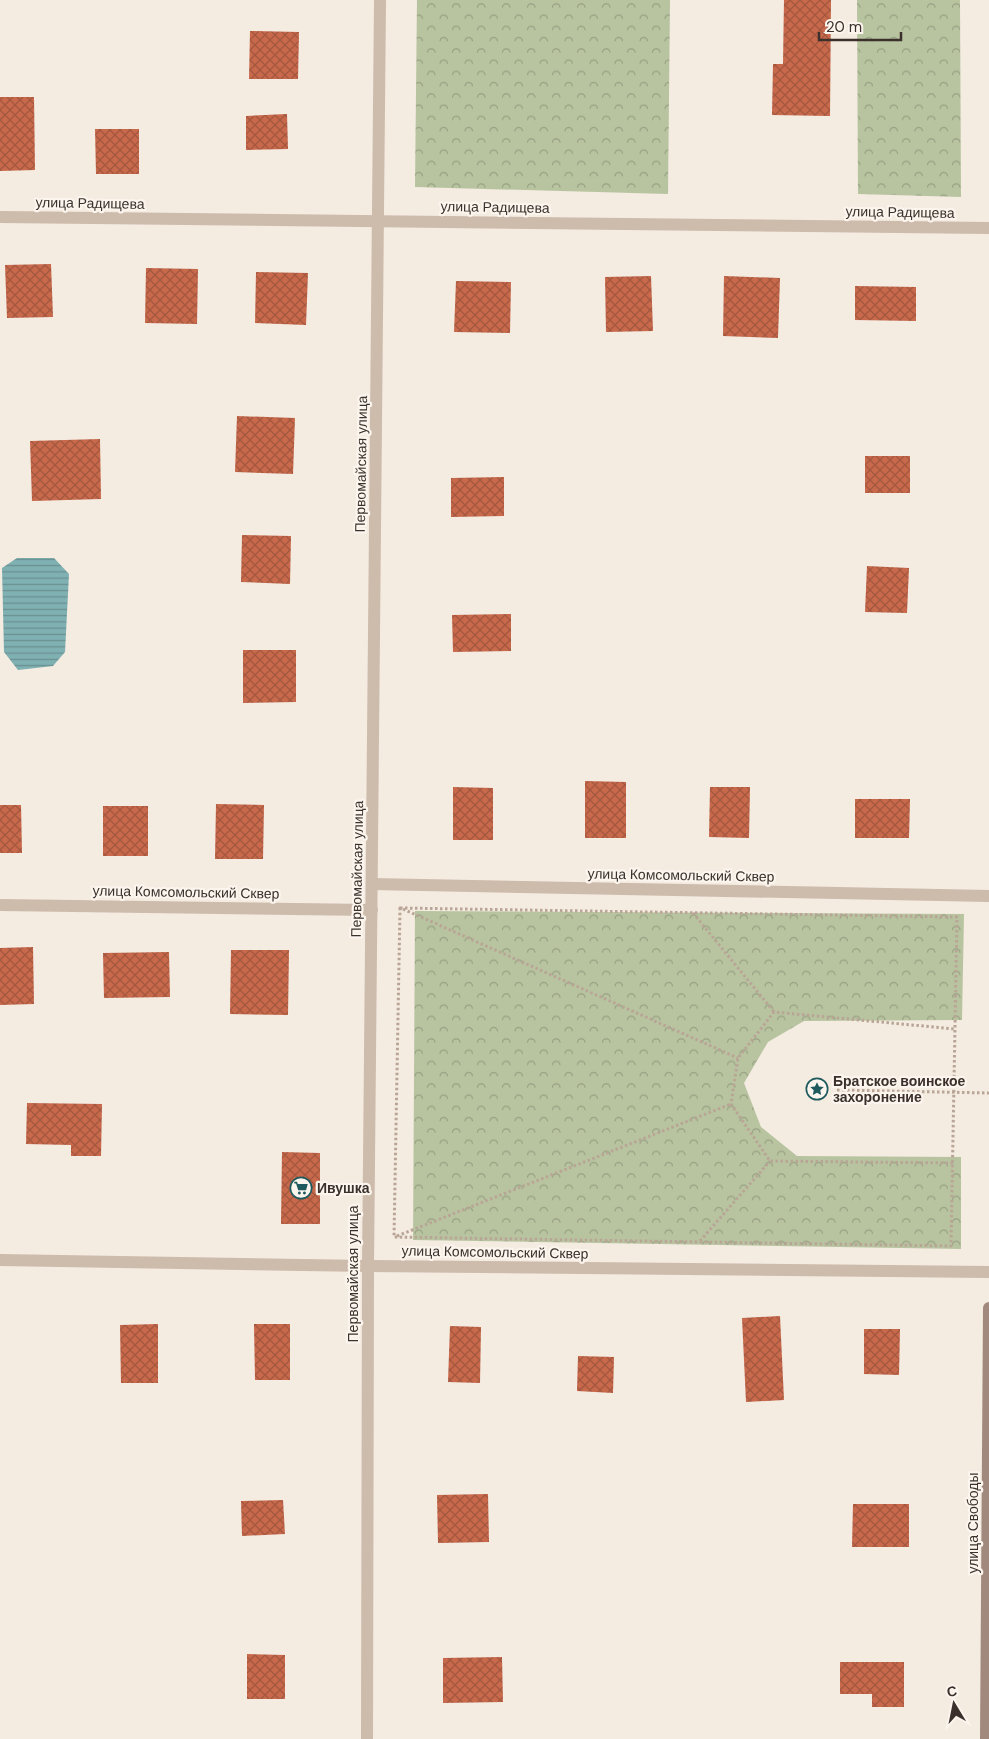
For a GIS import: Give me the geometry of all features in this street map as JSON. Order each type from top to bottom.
[{"type":"main road","name":"улица Свободы","points":[[986,1739],[989,1308]]},
{"type":"street","name":"Первомайская улица","points":[[368,1739],[368,1266],[380,0]]},
{"type":"street","name":"улица Радищева","points":[[0,218],[989,228]]},
{"type":"street","name":"улица Комсомольский Сквер","points":[[372,884],[989,896]]},
{"type":"street","name":"улица Комсомольский Сквер","points":[[0,905],[372,910]]},
{"type":"street","name":"улица Комсомольский Сквер","points":[[0,1260],[368,1266],[989,1272]]},
{"type":"path","points":[[394,1237],[951,1246],[955,1029],[957,917],[400,908]]},
{"type":"path","points":[[400,908],[738,1058]]},
{"type":"path","points":[[394,1237],[400,908]]},
{"type":"path","points":[[693,912],[774,1012],[955,1029]]},
{"type":"path","points":[[770,1161],[730,1104],[738,1058],[774,1012]]},
{"type":"path","points":[[836,1090],[989,1093]]},
{"type":"path","points":[[394,1237],[730,1104]]},
{"type":"path","points":[[699,1242],[770,1161],[952,1163]]},
{"type":"green space","points":[[417,0],[670,0],[668,194],[415,187]]},
{"type":"green space","points":[[857,0],[960,0],[961,197],[858,194]]},
{"type":"green space","points":[[415,911],[964,914],[962,1020],[804,1021],[768,1042],[744,1083],[761,1127],[797,1156],[961,1157],[961,1249],[413,1240]]},
{"type":"water","points":[[17,558],[54,558],[69,574],[65,652],[53,666],[18,670],[4,652],[2,568]]},
{"type":"building","points":[[784,0],[831,0],[830,116],[772,115],[773,64],[783,64]]},
{"type":"building","points":[[250,31],[299,32],[298,79],[249,79]]},
{"type":"building","points":[[0,97],[34,97],[35,170],[0,171]]},
{"type":"building","points":[[287,114],[288,149],[246,150],[246,116]]},
{"type":"building","points":[[95,129],[139,129],[139,174],[96,174]]},
{"type":"building","points":[[51,264],[53,317],[7,318],[5,265]]},
{"type":"building","points":[[146,268],[198,269],[197,324],[145,323]]},
{"type":"building","points":[[256,272],[308,273],[306,325],[255,323]]},
{"type":"building","points":[[651,276],[653,331],[606,332],[605,277]]},
{"type":"building","points":[[724,276],[780,278],[778,338],[723,336]]},
{"type":"building","points":[[456,281],[511,282],[510,333],[454,332]]},
{"type":"building","points":[[855,286],[916,287],[916,321],[855,320]]},
{"type":"building","points":[[237,416],[295,418],[293,474],[235,472]]},
{"type":"building","points":[[100,439],[101,499],[32,501],[30,441]]},
{"type":"building","points":[[865,456],[910,456],[910,493],[865,493]]},
{"type":"building","points":[[504,477],[504,516],[451,517],[451,478]]},
{"type":"building","points":[[242,535],[291,536],[290,584],[241,582]]},
{"type":"building","points":[[867,566],[909,568],[907,613],[865,612]]},
{"type":"building","points":[[511,614],[511,651],[453,652],[452,615]]},
{"type":"building","points":[[243,650],[296,650],[296,702],[243,703]]},
{"type":"building","points":[[585,781],[626,782],[626,838],[585,838]]},
{"type":"building","points":[[453,787],[493,788],[493,840],[453,840]]},
{"type":"building","points":[[710,787],[750,787],[749,838],[709,837]]},
{"type":"building","points":[[855,799],[910,799],[909,838],[855,838]]},
{"type":"building","points":[[216,804],[264,805],[263,859],[215,859]]},
{"type":"building","points":[[0,805],[21,805],[22,853],[0,853]]},
{"type":"building","points":[[103,806],[148,806],[148,856],[103,856]]},
{"type":"building","points":[[33,947],[34,1004],[0,1005],[0,948]]},
{"type":"building","points":[[231,950],[289,950],[288,1015],[230,1014]]},
{"type":"building","points":[[169,952],[170,997],[104,998],[103,953]]},
{"type":"building","points":[[27,1103],[102,1104],[101,1156],[71,1156],[71,1145],[26,1144]]},
{"type":"building","name":"Ивушка","points":[[282,1152],[320,1153],[320,1224],[281,1224]]},
{"type":"building","points":[[780,1316],[784,1400],[746,1402],[742,1318]]},
{"type":"building","points":[[158,1324],[158,1383],[121,1383],[120,1325]]},
{"type":"building","points":[[254,1324],[290,1324],[290,1380],[255,1380]]},
{"type":"building","points":[[450,1326],[481,1327],[480,1383],[448,1382]]},
{"type":"building","points":[[864,1329],[900,1329],[899,1375],[864,1374]]},
{"type":"building","points":[[578,1356],[614,1357],[613,1393],[577,1391]]},
{"type":"building","points":[[488,1494],[489,1542],[438,1543],[437,1495]]},
{"type":"building","points":[[283,1500],[285,1534],[242,1536],[241,1501]]},
{"type":"building","points":[[853,1504],[909,1504],[909,1547],[852,1547]]},
{"type":"building","points":[[247,1654],[285,1655],[285,1699],[247,1699]]},
{"type":"building","points":[[502,1657],[503,1702],[443,1703],[443,1658]]},
{"type":"building","points":[[840,1662],[904,1662],[904,1707],[872,1707],[872,1694],[840,1694]]},
{"type":"place","name":"Братское воинское захоронение","points":[[817,1089]]},
{"type":"place","name":"Ивушка","points":[[301,1188]]}]
